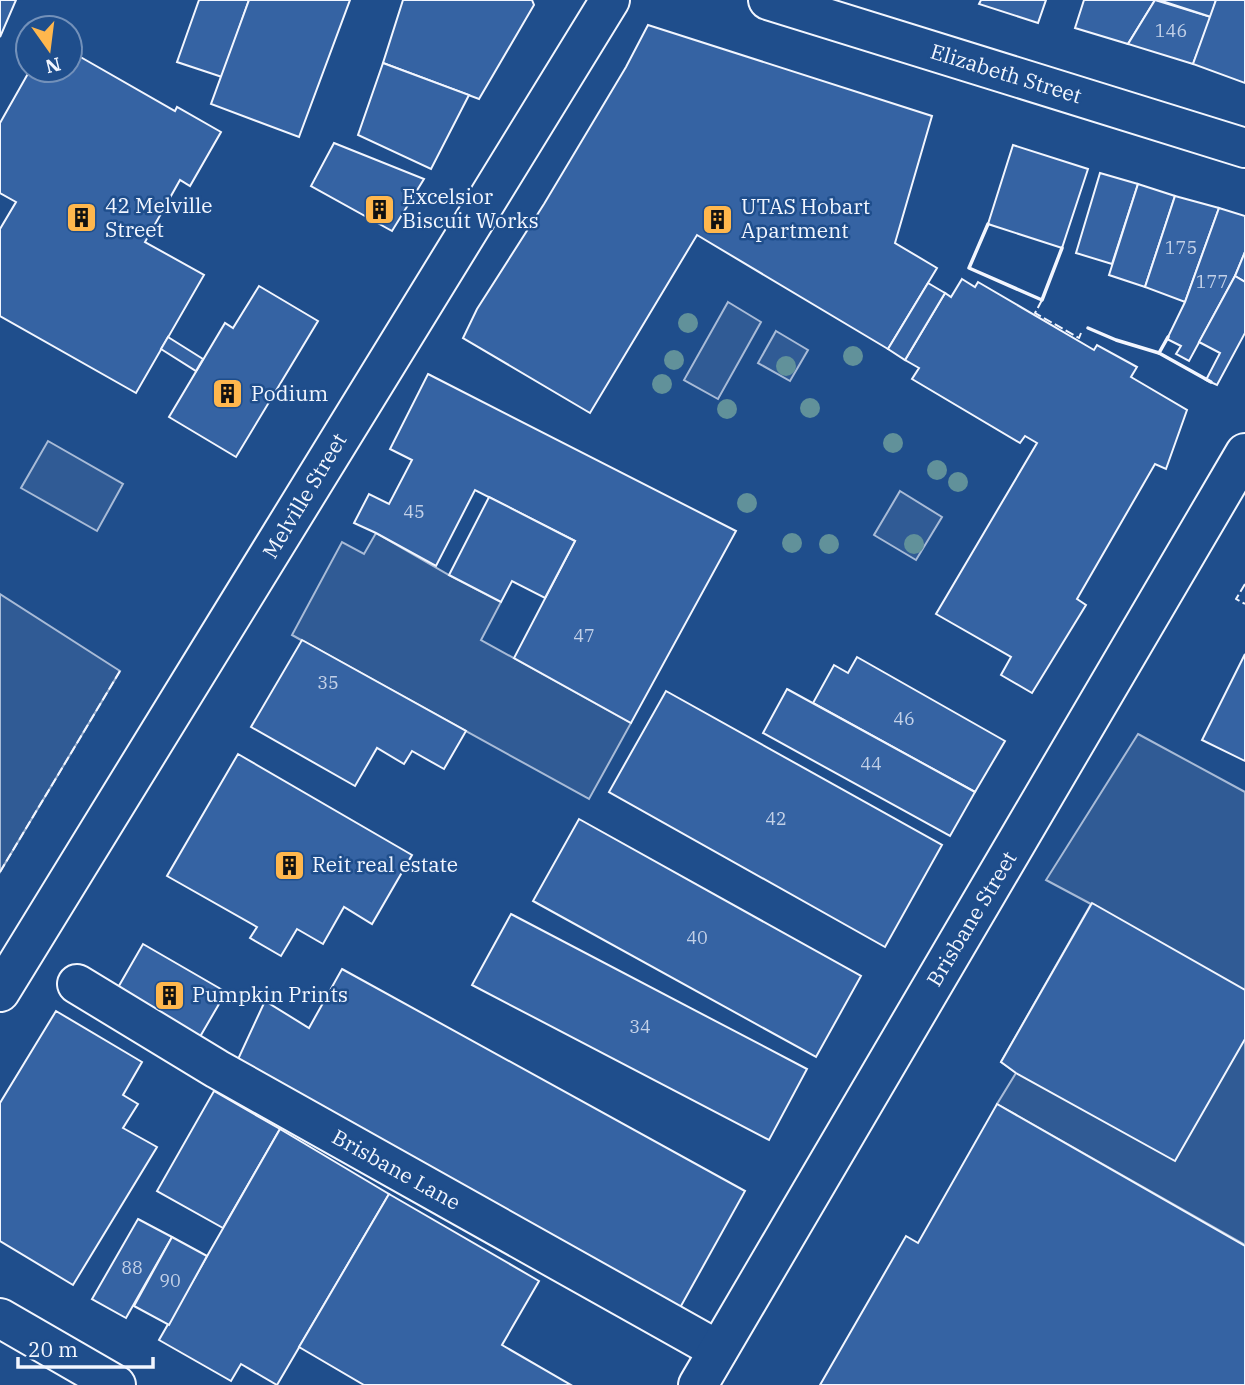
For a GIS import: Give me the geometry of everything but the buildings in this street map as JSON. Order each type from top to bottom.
[{"type":"street","name":"Melville Street","points":[[0,992],[610,0]]},
{"type":"street","name":"Elizabeth Street","points":[[768,0],[1245,148]]},
{"type":"street","name":"Brisbane Street","points":[[698,1385],[1245,453]]},
{"type":"street","name":"Brisbane Lane","points":[[77,984],[217,1069],[718,1350]]},
{"type":"street","points":[[0,1318],[116,1385]]},
{"type":"shaded area","points":[[728,302],[761,322],[718,399],[684,380]]},
{"type":"shaded area","points":[[776,331],[808,350],[790,381],[758,363]]},
{"type":"shaded area","points":[[48,441],[123,484],[97,531],[21,488]]},
{"type":"shaded area","points":[[900,491],[942,517],[916,560],[874,535]]},
{"type":"shaded area","points":[[376,533],[501,602],[481,640],[631,723],[589,799],[292,635],[342,542],[364,554]]},
{"type":"shaded area","points":[[0,594],[120,671],[0,872]]},
{"type":"shaded area","points":[[1138,734],[1245,792],[1245,1245],[997,1104],[1016,1073],[1001,1062],[1091,904],[1046,880]]},
{"type":"fence","points":[[1042,300],[1035,313],[1079,338],[1081,333]]},
{"type":"fence","points":[[1245,584],[1236,599],[1245,604]]},
{"type":"fence","points":[[0,872],[120,671]]},
{"type":"wall","points":[[988,224],[969,268],[1042,300],[1062,248]]},
{"type":"wall","points":[[1088,328],[1159,353]]},
{"type":"wall","points":[[1168,337],[1159,353],[1211,382]]},
{"type":"place","name":"Excelsior Biscuit Works","points":[[379,209]]},
{"type":"place","name":"42 Melville Street","points":[[82,218]]},
{"type":"place","name":"UTAS Hobart Apartment","points":[[718,219]]},
{"type":"place","name":"Podium","points":[[228,394]]},
{"type":"place","name":"Reit real estate","points":[[289,865]]},
{"type":"place","name":"Pumpkin Prints","points":[[169,995]]}]
